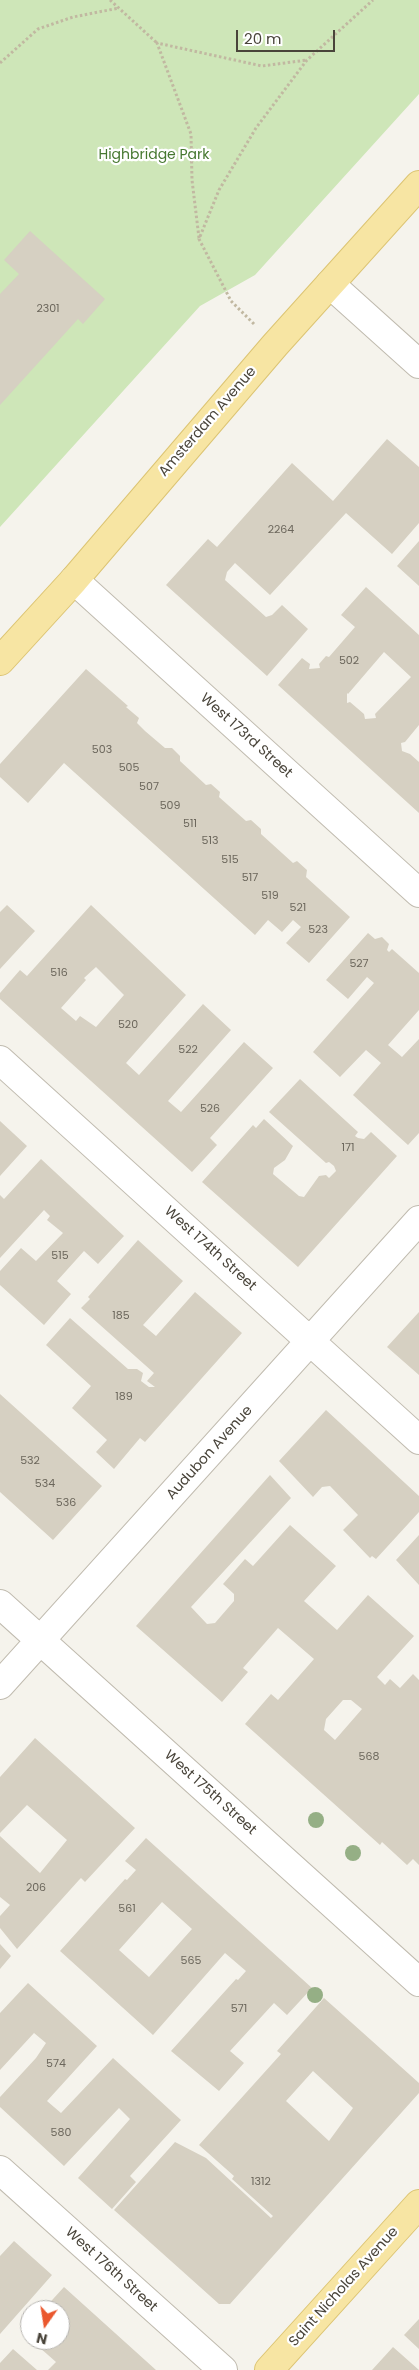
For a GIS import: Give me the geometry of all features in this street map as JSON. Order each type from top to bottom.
[{"type":"main road","name":"Amsterdam Avenue","points":[[0,661],[74,580],[275,344],[419,185]]},
{"type":"main road","name":"Saint Nicholas Avenue","points":[[269,2370],[419,2204]]},
{"type":"street","points":[[330,284],[419,364]]},
{"type":"street","name":"West 173rd Street","points":[[74,580],[419,893]]},
{"type":"street","name":"West 174th Street","points":[[0,1060],[419,1440]]},
{"type":"street","name":"Audubon Avenue","points":[[0,1685],[419,1220]]},
{"type":"street","name":"West 175th Street","points":[[0,1604],[419,1982]]},
{"type":"street","name":"West 176th Street","points":[[0,2170],[223,2370]]},
{"type":"path","points":[[110,0],[157,43],[191,134],[192,180],[199,239],[231,301],[275,344]]},
{"type":"path","points":[[199,239],[219,190],[256,128],[307,60],[373,0]]},
{"type":"path","points":[[0,63],[38,30],[73,17],[119,8]]},
{"type":"path","points":[[157,43],[262,66],[307,60]]},
{"type":"green space","name":"Highbridge Park","points":[[0,0],[419,0],[419,94],[255,275],[200,306],[0,527]]},
{"type":"building","points":[[30,231],[105,299],[83,324],[78,319],[0,405],[0,294],[19,274],[4,260]]},
{"type":"building","points":[[387,439],[419,467],[419,523],[392,554],[346,513],[270,595],[235,563],[227,572],[225,580],[266,617],[272,615],[282,605],[308,629],[267,676],[166,585],[208,539],[217,547],[292,463],[333,501]]},
{"type":"building","points":[[419,541],[419,586],[397,566]]},
{"type":"building","points":[[366,587],[419,635],[419,725],[405,742],[401,743],[402,751],[410,754],[419,762],[419,813],[278,685],[302,658],[310,664],[309,669],[320,668],[319,664],[326,656],[329,657],[355,627],[341,615]],"holes":[[[384,652],[411,677],[375,714],[376,718],[365,719],[364,714],[350,702],[347,703],[347,693]]]},
{"type":"building","points":[[86,669],[128,706],[126,707],[139,718],[137,723],[145,731],[165,748],[172,748],[180,756],[180,761],[206,785],[211,784],[220,792],[219,797],[246,821],[251,820],[261,829],[261,834],[293,863],[297,861],[307,870],[306,877],[350,917],[309,963],[286,943],[301,927],[293,920],[282,932],[268,920],[255,935],[64,763],[28,803],[0,777],[0,764]]},
{"type":"building","points":[[7,905],[35,931],[0,969],[0,912]]},
{"type":"building","points":[[91,905],[186,995],[126,1063],[139,1075],[203,1004],[231,1030],[168,1101],[181,1112],[244,1042],[273,1068],[210,1138],[217,1145],[192,1172],[0,999],[0,993],[20,970],[27,976]],"holes":[[[96,967],[124,995],[96,1027],[80,1016],[76,1021],[61,1008],[86,980],[84,978]]]},
{"type":"building","points":[[368,933],[375,939],[382,937],[389,944],[387,950],[389,952],[392,949],[419,973],[419,1010],[388,1045],[402,1057],[419,1039],[419,1133],[408,1145],[353,1095],[381,1063],[366,1050],[340,1077],[313,1052],[374,983],[367,977],[348,999],[326,980]]},
{"type":"building","points":[[300,1079],[358,1132],[355,1136],[364,1139],[371,1132],[397,1156],[298,1267],[202,1182],[253,1125],[256,1128],[264,1119],[293,1146],[285,1160],[274,1168],[273,1174],[299,1196],[304,1197],[319,1176],[326,1175],[329,1178],[336,1171],[334,1166],[329,1162],[326,1163],[269,1112]]},
{"type":"building","points":[[0,1121],[27,1146],[0,1176]]},
{"type":"building","points":[[41,1159],[124,1236],[98,1264],[84,1251],[57,1281],[71,1294],[44,1325],[0,1285],[0,1271],[21,1248],[36,1261],[63,1233],[47,1220],[50,1216],[44,1210],[0,1258],[0,1195],[4,1199]]},
{"type":"building","points":[[138,1240],[183,1281],[143,1325],[156,1336],[195,1292],[242,1333],[145,1442],[140,1438],[114,1469],[96,1452],[107,1440],[72,1408],[91,1386],[46,1345],[70,1318],[128,1369],[137,1369],[143,1373],[141,1381],[149,1387],[155,1387],[147,1381],[154,1373],[81,1308],[90,1299],[88,1297]]},
{"type":"building","points":[[419,1312],[419,1375],[387,1347]]},
{"type":"building","points":[[0,1394],[102,1486],[53,1540],[0,1492]]},
{"type":"building","points":[[326,1410],[419,1496],[419,1512],[376,1559],[372,1556],[370,1558],[343,1530],[358,1515],[330,1486],[322,1487],[313,1497],[279,1461]]},
{"type":"building","points":[[270,1475],[291,1498],[191,1607],[207,1624],[215,1623],[234,1601],[234,1594],[223,1584],[245,1559],[253,1566],[290,1525],[336,1566],[304,1601],[337,1630],[368,1595],[414,1636],[377,1677],[385,1685],[390,1679],[400,1688],[413,1674],[419,1680],[419,1865],[413,1859],[407,1865],[382,1842],[380,1845],[245,1724],[271,1694],[278,1700],[314,1659],[278,1628],[243,1668],[248,1672],[222,1702],[136,1626]],"holes":[[[343,1700],[351,1700],[362,1709],[335,1740],[324,1730],[326,1719]]]},
{"type":"building","points":[[419,1535],[419,1585],[396,1560]]},
{"type":"building","points":[[35,1738],[135,1828],[85,1882],[81,1878],[79,1880],[17,1949],[0,1928],[0,1916],[10,1905],[0,1897],[0,1836],[40,1873],[67,1840],[27,1805],[0,1833],[0,1777]]},
{"type":"building","points":[[146,1838],[312,1988],[287,2015],[274,2003],[230,2051],[244,2063],[219,2091],[171,2051],[236,1979],[238,1980],[246,1971],[225,1953],[153,2035],[60,1951],[125,1879],[127,1880],[136,1870],[125,1861]],"holes":[[[162,1902],[192,1929],[149,1977],[119,1950]]]},
{"type":"building","points":[[0,1944],[11,1956],[0,1969]]},
{"type":"building","points":[[28,1983],[97,2046],[47,2101],[61,2113],[113,2058],[181,2120],[130,2176],[136,2182],[112,2209],[78,2178],[130,2119],[119,2108],[64,2166],[0,2107],[0,2097],[36,2058],[46,2043],[34,2033],[0,2070],[0,2013]]},
{"type":"building","points":[[324,1998],[419,2083],[419,2093],[230,2304],[219,2304],[114,2210],[175,2142],[206,2158],[271,2218],[273,2216],[232,2179],[234,2176],[199,2145],[281,2054],[277,2051]],"holes":[[[313,2071],[353,2108],[329,2141],[286,2101]]]},
{"type":"building","points":[[14,2241],[52,2275],[30,2300],[20,2300],[20,2311],[0,2334],[0,2256]]},
{"type":"building","points":[[64,2287],[156,2370],[48,2370],[56,2362],[42,2350],[70,2350],[70,2300],[52,2300]]},
{"type":"building","points":[[419,2319],[419,2349],[404,2335]]},
{"type":"building","points":[[393,2347],[419,2370],[372,2370]]},
{"type":"building","points":[[13,2349],[37,2370],[0,2370],[0,2363]]}]
